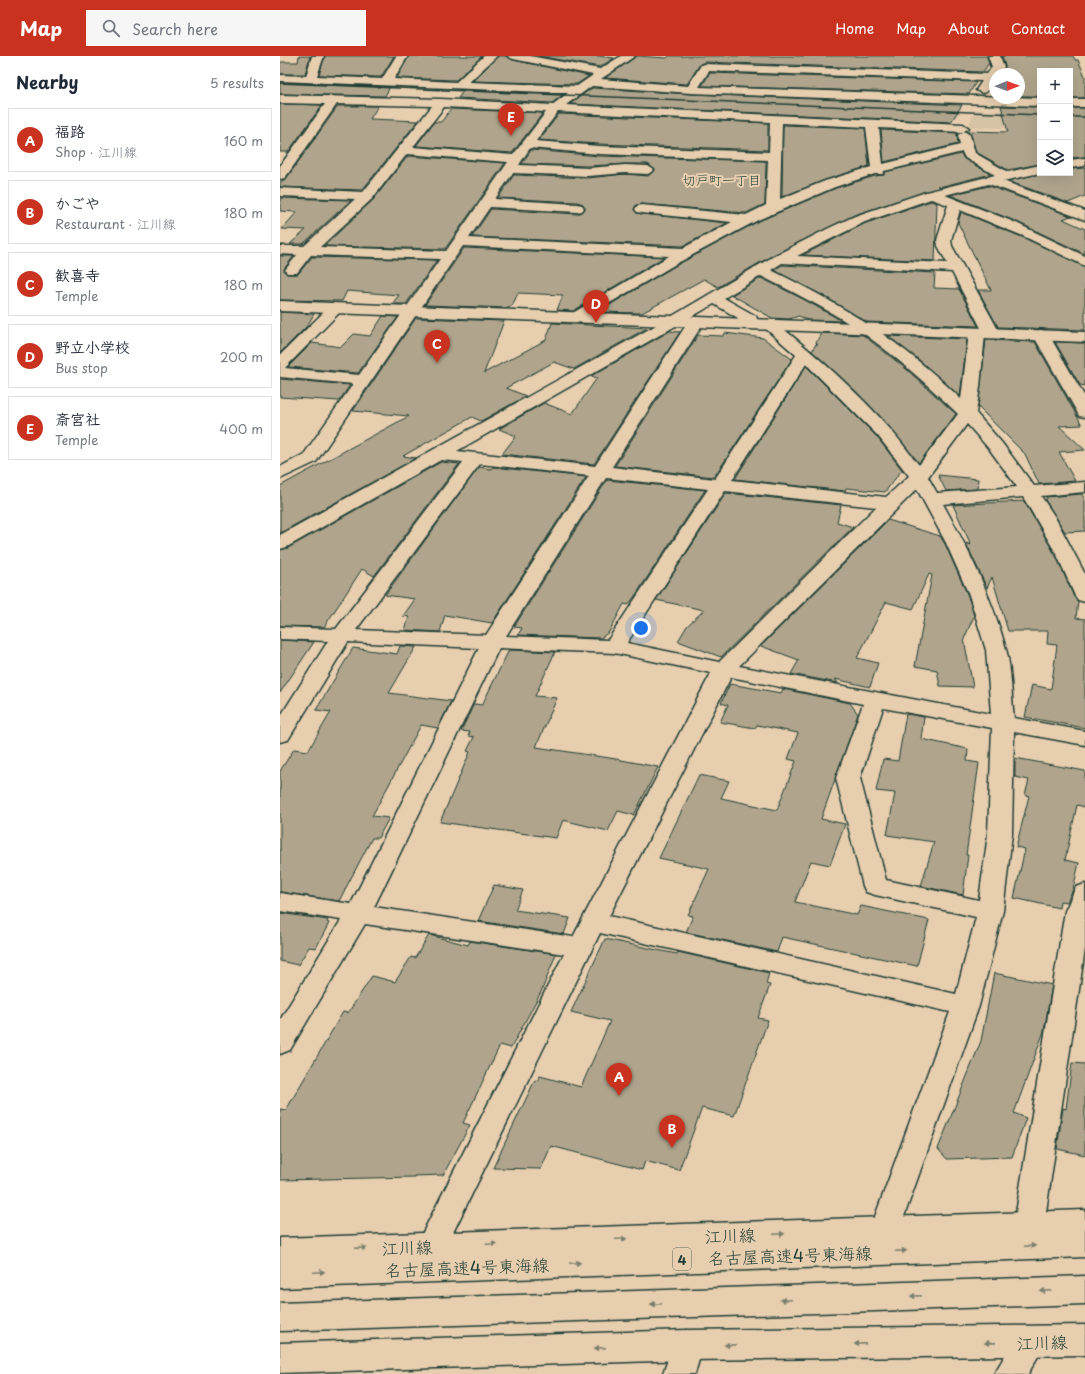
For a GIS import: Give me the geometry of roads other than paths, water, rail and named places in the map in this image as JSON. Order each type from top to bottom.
[{"type":"main road","points":[[310,79],[318,56]]},
{"type":"main road","points":[[386,82],[402,56]]},
{"type":"main road","points":[[459,85],[491,56]]},
{"type":"main road","points":[[513,56],[602,73]]},
{"type":"main road","points":[[280,474],[310,458],[513,164],[554,109],[602,73],[629,56]]},
{"type":"main road","points":[[796,71],[799,56]]},
{"type":"main road","points":[[994,56],[997,68]]},
{"type":"main road","points":[[868,96],[873,74],[872,61]]},
{"type":"main road","points":[[691,90],[705,68],[989,78]]},
{"type":"main road","points":[[280,78],[459,85],[585,86],[868,96],[971,109],[1037,102]]},
{"type":"main road","points":[[989,80],[971,109],[963,128],[966,147],[968,155],[1006,176]]},
{"type":"main road","points":[[280,100],[441,103],[963,128]]},
{"type":"main road","points":[[280,175],[333,101]]},
{"type":"main road","points":[[292,270],[307,251],[368,196],[441,103]]},
{"type":"main road","points":[[1073,103],[1085,103]]},
{"type":"main road","points":[[773,207],[776,156],[776,119]]},
{"type":"main road","points":[[872,124],[878,171]]},
{"type":"main road","points":[[527,144],[599,150],[776,156]]},
{"type":"main road","points":[[576,318],[586,310],[685,252],[773,207],[812,190],[853,176],[878,171],[966,147]]},
{"type":"main road","points":[[404,150],[588,172],[625,169],[648,170]]},
{"type":"main road","points":[[1073,164],[1085,162]]},
{"type":"main road","points":[[285,535],[438,454],[674,321],[779,259],[860,219],[931,195],[1037,170]]},
{"type":"main road","points":[[989,180],[1085,216]]},
{"type":"main road","points":[[280,192],[368,196]]},
{"type":"main road","points":[[931,195],[995,217],[1030,233],[1085,262]]},
{"type":"main road","points":[[486,203],[577,208]]},
{"type":"main road","points":[[430,1246],[580,947],[724,669],[890,503],[919,477],[967,413],[984,333],[944,240],[955,203]]},
{"type":"main road","points":[[642,209],[749,219]]},
{"type":"main road","points":[[459,242],[685,252]]},
{"type":"main road","points":[[280,250],[450,255]]},
{"type":"main road","points":[[779,259],[956,268]]},
{"type":"main road","points":[[761,270],[820,300],[867,329],[931,379],[967,413],[1004,456],[1030,491],[1071,562],[1085,596]]},
{"type":"main road","points":[[714,298],[760,324],[806,354],[884,432],[919,477],[956,543],[979,595],[996,650],[1003,723],[1000,834],[990,911],[966,1006],[885,1230]]},
{"type":"main road","points":[[280,306],[1085,337]]},
{"type":"main road","points":[[280,364],[336,308]]},
{"type":"main road","points":[[280,1043],[358,914],[492,642],[696,322]]},
{"type":"main road","points":[[1041,335],[1085,412]]},
{"type":"main road","points":[[614,647],[806,354]]},
{"type":"main road","points":[[280,372],[364,380]]},
{"type":"main road","points":[[438,454],[890,503]]},
{"type":"main road","points":[[280,735],[342,635],[475,458]]},
{"type":"main road","points":[[932,499],[1085,487]]},
{"type":"main road","points":[[280,633],[614,647],[875,700],[1085,738]]},
{"type":"main road","points":[[875,700],[848,778],[875,886],[990,911]]},
{"type":"main road","points":[[1029,1225],[1078,911],[1085,893]]},
{"type":"main road","points":[[280,902],[580,947]]},
{"type":"main road","points":[[593,922],[966,1006]]},
{"type":"main road","name":"江川線","points":[[280,1251],[1085,1223]]},
{"type":"main road","name":"名古屋高速4号東海線","points":[[280,1274],[1085,1244]]},
{"type":"main road","points":[[280,1317],[1085,1290]]},
{"type":"main road","name":"江川線","points":[[280,1358],[683,1360],[1085,1340]]},
{"type":"main road","points":[[1010,1374],[1030,1342]]},
{"type":"railway","points":[[280,83],[1037,115]]},
{"type":"railway","points":[[1073,117],[1085,117]]},
{"type":"place","name":"斎宮社","points":[[511,136]]},
{"type":"place","name":"野立小学校","points":[[596,323]]},
{"type":"place","name":"歓喜寺","points":[[437,363]]},
{"type":"place","name":"福路","points":[[619,1096]]},
{"type":"place","name":"かごや","points":[[672,1148]]},
{"type":"district","name":"切戸町一丁目","points":[[722,179]]}]
